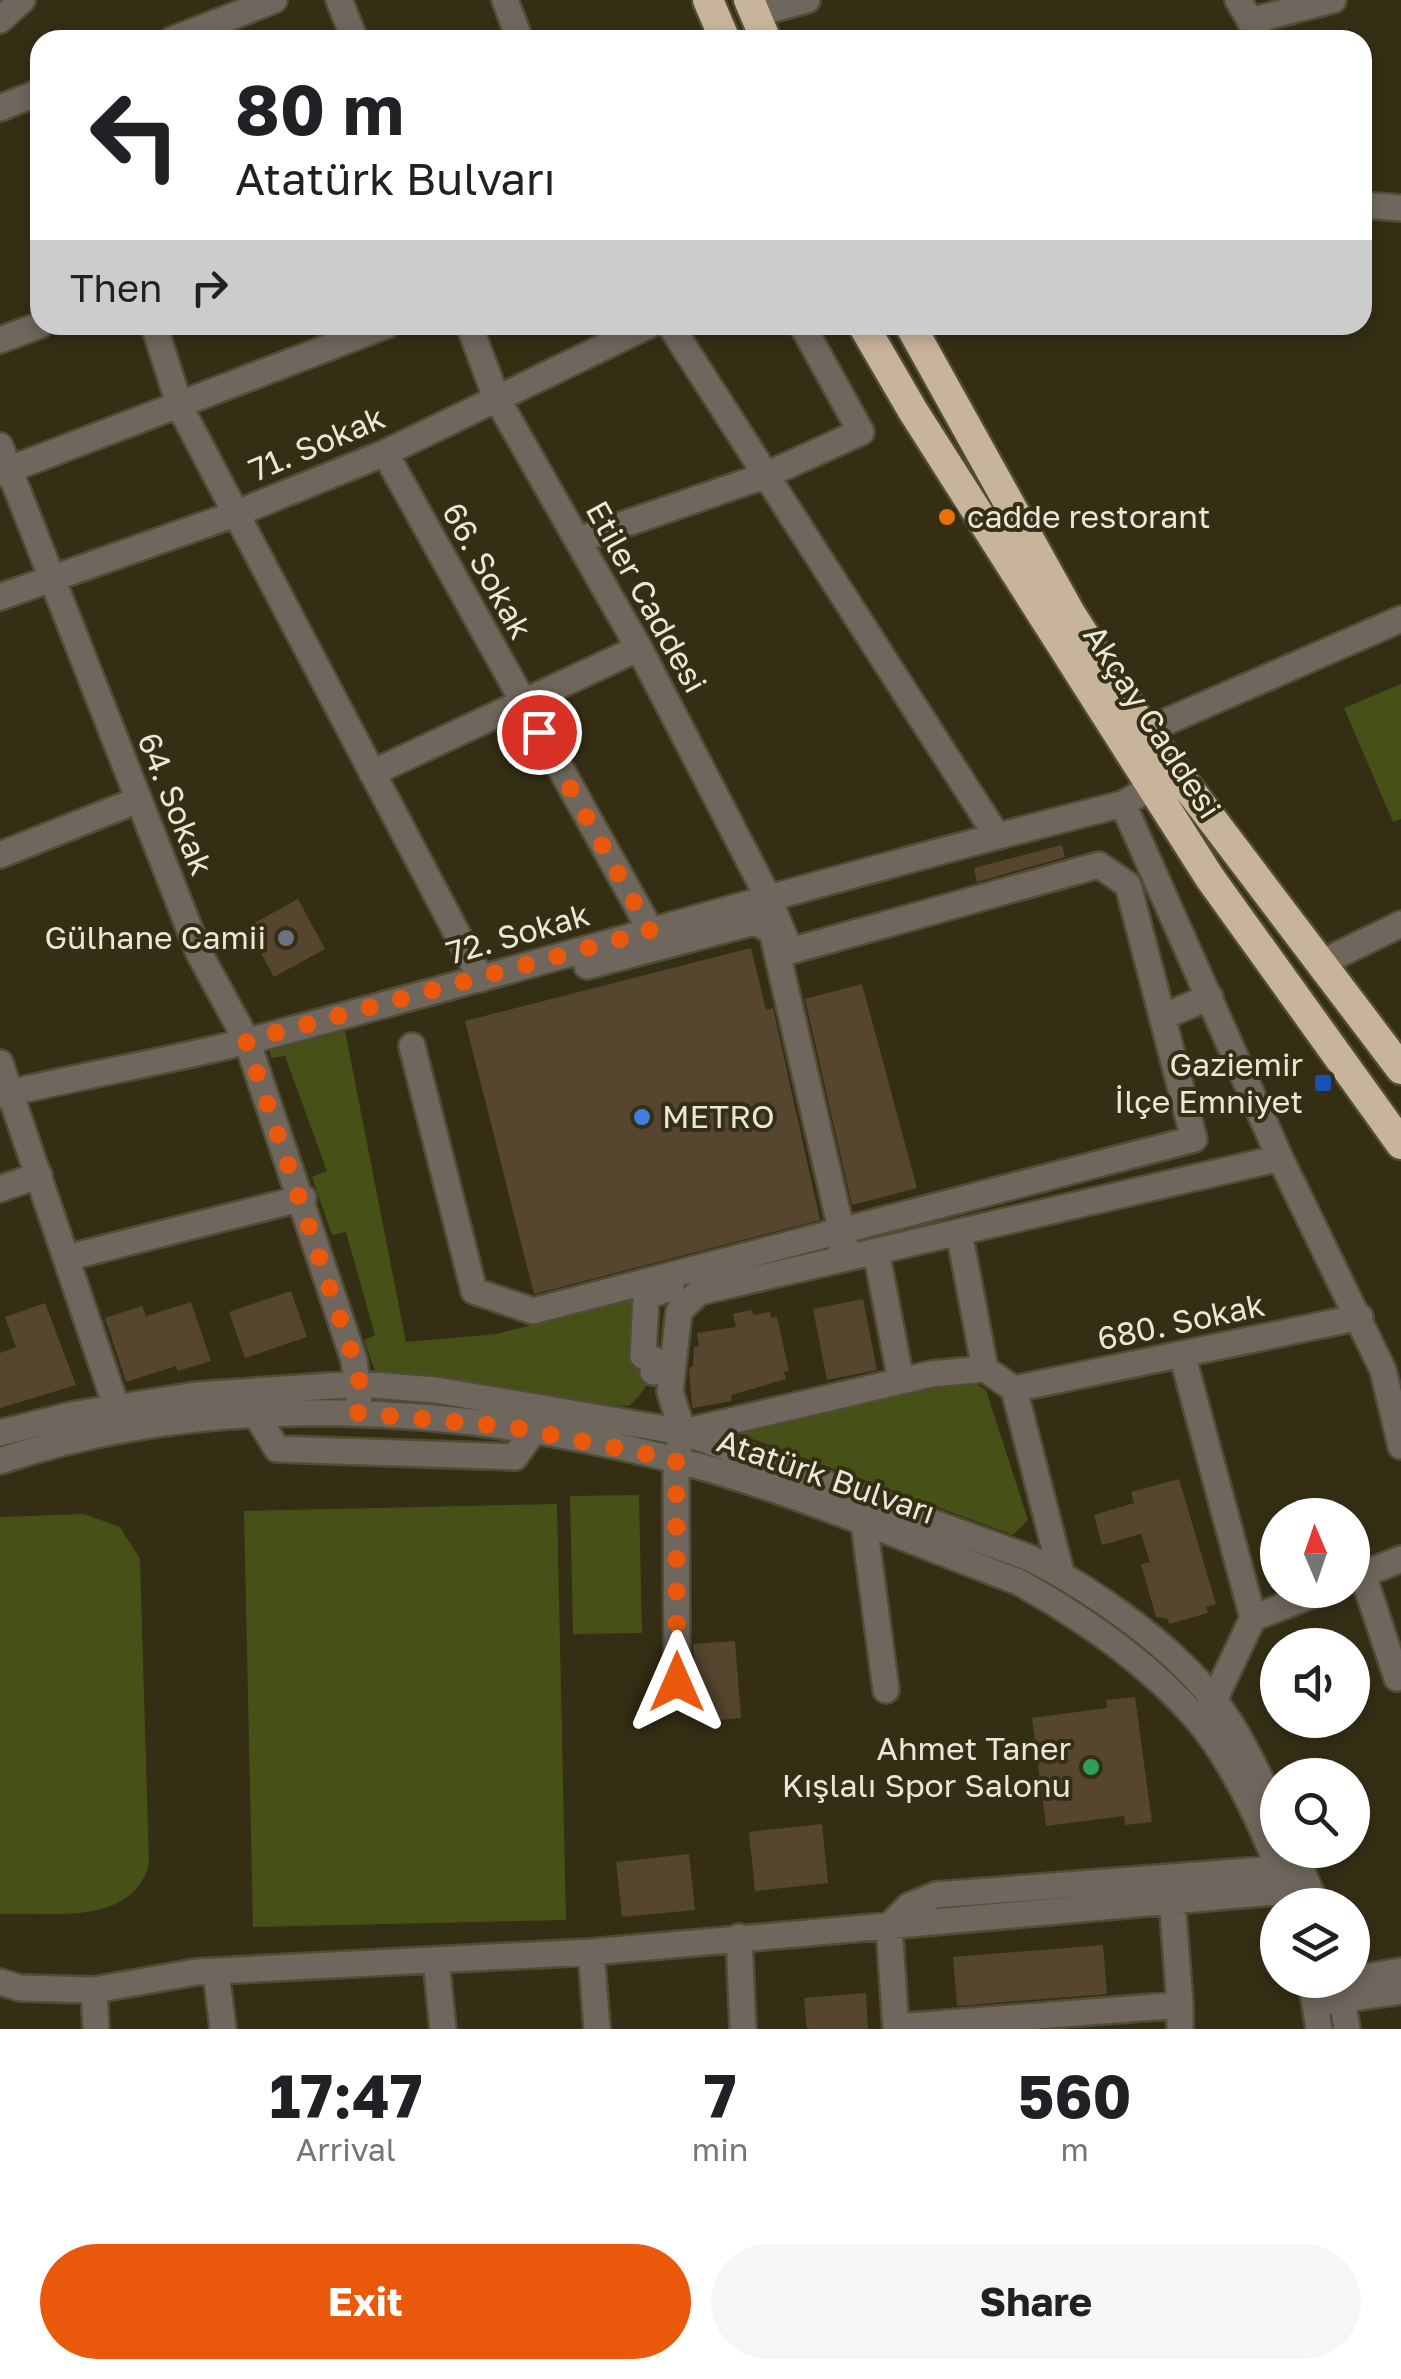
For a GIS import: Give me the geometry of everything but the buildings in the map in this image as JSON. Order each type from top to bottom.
[{"type":"highway","points":[[708,0],[721,30]]},
{"type":"highway","name":"Akçay Caddesi","points":[[869,335],[912,411],[1246,930],[1401,1144]]},
{"type":"highway","name":"Akçay Caddesi","points":[[916,335],[1070,613],[1145,731],[1401,1070]]},
{"type":"street","points":[[0,20],[22,0]]},
{"type":"street","points":[[198,30],[274,0]]},
{"type":"street","points":[[339,0],[351,30]]},
{"type":"street","points":[[505,0],[516,30]]},
{"type":"street","points":[[757,18],[807,0]]},
{"type":"street","points":[[1250,20],[1333,0]]},
{"type":"street","points":[[0,108],[30,96]]},
{"type":"street","points":[[1372,206],[1401,208]]},
{"type":"street","points":[[0,340],[30,329]]},
{"type":"street","points":[[157,335],[180,407],[481,979]]},
{"type":"street","points":[[3,463],[180,407],[363,335]]},
{"type":"street","name":"Etiler Caddesi","points":[[472,335],[496,397],[639,648],[770,898],[790,951],[1099,865],[1128,885],[1160,1006]]},
{"type":"street","name":"71. Sokak","points":[[0,598],[235,514],[385,452],[628,335]]},
{"type":"street","points":[[676,335],[997,836]]},
{"type":"street","points":[[578,540],[764,476],[861,432],[808,335]]},
{"type":"street","name":"66. Sokak","points":[[385,452],[650,931]]},
{"type":"street","name":"64. Sokak","points":[[3,463],[198,953],[246,1041],[303,1198],[360,1384],[358,1413]]},
{"type":"street","points":[[1145,731],[1401,619]]},
{"type":"street","points":[[372,773],[639,648]]},
{"type":"street","name":"72. Sokak","points":[[6,1094],[246,1041],[481,979],[1124,804],[1152,787]]},
{"type":"street","points":[[0,855],[138,800]]},
{"type":"street","points":[[1124,804],[1280,1158],[1383,1370],[1401,1446]]},
{"type":"street","points":[[351,1030],[755,922],[772,931],[844,1246],[646,1296],[644,1356],[654,1360],[653,1372]]},
{"type":"street","points":[[1319,964],[1401,924]]},
{"type":"street","points":[[412,1046],[474,1291],[534,1311],[1194,1139],[1160,1006],[1205,987]]},
{"type":"street","points":[[0,1063],[6,1094],[38,1175],[116,1406]]},
{"type":"street","points":[[677,1682],[676,1460],[683,1432],[670,1392],[679,1310],[699,1292],[1280,1158]]},
{"type":"street","points":[[0,1189],[38,1175]]},
{"type":"street","points":[[66,1258],[303,1198]]},
{"type":"street","points":[[959,1232],[985,1369]]},
{"type":"street","points":[[876,1251],[901,1381]]},
{"type":"street","name":"680. Sokak","points":[[1014,1390],[1360,1317]]},
{"type":"street","points":[[1182,1354],[1252,1618],[1206,1710]]},
{"type":"street","points":[[683,1432],[966,1367],[985,1369],[1014,1390],[1060,1574]]},
{"type":"street","name":"Atatürk Bulvarı","points":[[0,1433],[116,1406],[360,1384],[526,1402],[683,1432],[891,1505],[1060,1574],[1148,1637],[1206,1710],[1260,1790]]},
{"type":"street","name":"Atatürk Bulvarı","points":[[0,1461],[135,1429],[258,1416],[358,1413],[534,1430],[676,1460],[864,1523],[1020,1582],[1064,1607],[1206,1710],[1226,1763],[1287,1879]]},
{"type":"street","points":[[258,1416],[278,1449],[515,1457],[534,1430]]},
{"type":"street","points":[[864,1523],[886,1690]]},
{"type":"street","points":[[1370,1572],[1401,1558]]},
{"type":"street","points":[[1370,1607],[1398,1678]]},
{"type":"street","points":[[1252,1618],[1278,1608]]},
{"type":"street","points":[[0,1982],[20,1988],[94,1990],[216,1971],[591,1952],[1172,1899],[1287,1879]]},
{"type":"street","points":[[889,1926],[910,1906],[936,1896],[1287,1879]]},
{"type":"street","points":[[889,1926],[896,2028],[1180,2017],[1172,1899]]},
{"type":"street","points":[[738,1937],[743,2029]]},
{"type":"street","points":[[591,1952],[597,2029]]},
{"type":"street","points":[[436,1960],[443,2029]]},
{"type":"street","points":[[216,1971],[224,2029]]},
{"type":"street","points":[[1370,1978],[1401,1971]]},
{"type":"street","points":[[1370,1987],[1401,1991]]},
{"type":"street","points":[[94,1990],[96,2029]]},
{"type":"street","points":[[1314,1998],[1320,2029]]},
{"type":"street","points":[[1345,1998],[1347,2029]]},
{"type":"green space","points":[[1401,684],[1401,819],[1393,822],[1344,708]]},
{"type":"green space","points":[[345,1031],[406,1342],[496,1334],[646,1296],[651,1370],[640,1395],[629,1406],[376,1374],[364,1340],[375,1335],[346,1232],[332,1235],[312,1177],[327,1171],[285,1056],[271,1058],[270,1050]]},
{"type":"green space","points":[[964,1377],[986,1390],[1028,1520],[1013,1535],[731,1431]]},
{"type":"green space","points":[[639,1495],[642,1633],[573,1634],[570,1496]]},
{"type":"green space","points":[[557,1504],[566,1920],[253,1927],[244,1511]]},
{"type":"green space","points":[[84,1514],[120,1527],[140,1559],[149,1864],[140,1884],[126,1898],[108,1907],[65,1914],[0,1914],[0,1517]]},
{"type":"place","name":"cadde restorant","points":[[947,517]]},
{"type":"place","name":"Gülhane Camii","points":[[286,938]]},
{"type":"place","name":"Gaziemir İlçe Emniyet","points":[[1323,1083]]},
{"type":"place","name":"METRO","points":[[642,1117]]},
{"type":"place","name":"Ahmet Taner Kışlalı Spor Salonu","points":[[1091,1767]]},
{"type":"route","points":[[539,732],[650,931],[246,1041],[303,1198],[354,1360],[360,1384],[358,1413],[512,1427],[676,1460],[677,1682]]}]
